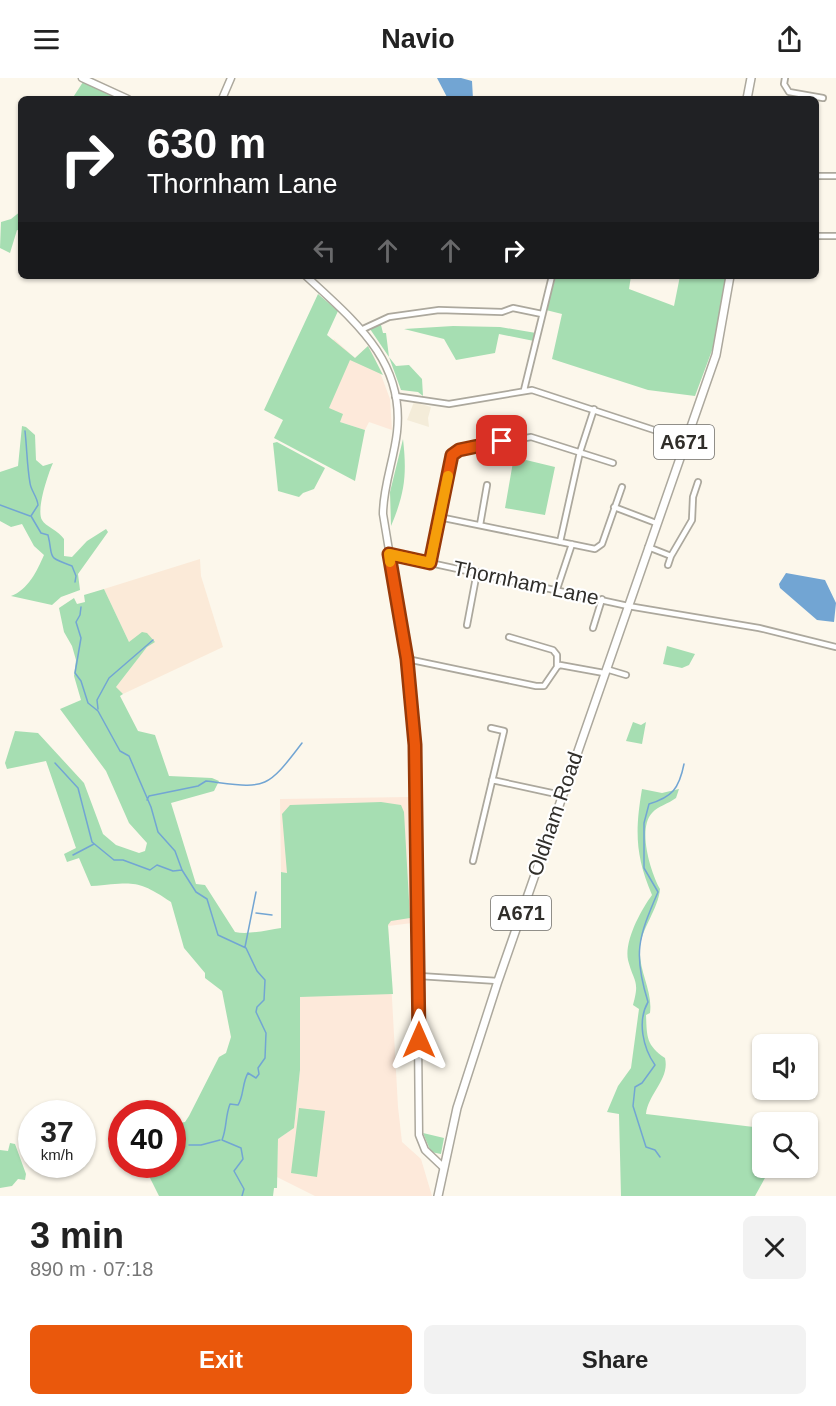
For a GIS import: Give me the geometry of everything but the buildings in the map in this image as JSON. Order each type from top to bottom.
[{"type":"main road","points":[[748,96],[751,78]]},
{"type":"main road","name":"A671","points":[[627,606],[716,355],[729,279]]},
{"type":"main road","name":"Oldham Road","points":[[438,1196],[457,1108],[498,981],[627,606]]},
{"type":"street","points":[[82,78],[121,96]]},
{"type":"street","points":[[223,96],[231,78]]},
{"type":"street","points":[[785,78],[784,84],[789,92],[812,96]]},
{"type":"street","points":[[819,97],[823,98]]},
{"type":"street","points":[[819,176],[836,176]]},
{"type":"street","points":[[819,236],[836,236]]},
{"type":"street","points":[[309,279],[363,329],[387,369],[395,396],[397,435],[383,496],[389,554],[407,659],[415,745],[419,1135],[425,1150],[444,1168]]},
{"type":"street","points":[[524,390],[551,279]]},
{"type":"street","points":[[363,329],[389,317],[439,310],[502,312],[513,308],[542,315]]},
{"type":"street","points":[[395,396],[449,404],[471,402],[524,390],[594,409],[706,447]]},
{"type":"street","points":[[560,542],[580,452],[594,409]]},
{"type":"street","points":[[430,563],[454,451],[524,436],[613,463]]},
{"type":"street","points":[[668,565],[692,520],[693,497],[698,482]]},
{"type":"street","points":[[480,525],[487,485]]},
{"type":"street","points":[[439,517],[560,542],[599,547],[622,487]]},
{"type":"street","points":[[614,507],[656,522]]},
{"type":"street","points":[[557,589],[572,544]]},
{"type":"street","points":[[648,547],[671,556]]},
{"type":"street","name":"Thornham Lane","points":[[389,554],[627,606],[759,628],[836,647]]},
{"type":"street","points":[[460,617],[467,622],[477,572]]},
{"type":"street","points":[[593,628],[602,599]]},
{"type":"street","points":[[407,659],[544,686],[556,667],[557,655],[553,650],[509,637]]},
{"type":"street","points":[[556,667],[560,665],[626,675]]},
{"type":"street","points":[[473,861],[504,731],[491,728]]},
{"type":"street","points":[[492,780],[561,795]]},
{"type":"street","points":[[419,976],[498,981]]},
{"type":"shaded area","points":[[334,339],[355,358],[368,346],[390,399],[392,430],[369,422],[365,430],[340,422],[274,438]]},
{"type":"shaded area","points":[[414,402],[431,407],[428,418],[429,427],[407,420]]},
{"type":"shaded area","points":[[200,559],[201,576],[223,647],[123,694],[118,692],[116,687],[147,647],[129,642],[104,589]]},
{"type":"shaded area","points":[[409,797],[412,923],[388,926],[398,1107],[402,1142],[421,1159],[432,1196],[315,1196],[277,1177],[278,1139],[294,1128],[300,1070],[300,997],[287,873],[281,872],[280,799]]},
{"type":"green space","points":[[83,82],[112,96],[74,96]]},
{"type":"green space","points":[[18,213],[18,230],[10,253],[0,248],[1,222],[11,219]]},
{"type":"green space","points":[[555,279],[631,279],[629,289],[674,306],[679,279],[725,279],[714,345],[695,396],[648,390],[552,359],[562,314],[546,310]]},
{"type":"green space","points":[[318,294],[338,311],[327,335],[355,358],[368,346],[383,375],[350,360],[329,408],[343,414],[340,422],[365,430],[355,481],[274,438],[283,420],[264,410]]},
{"type":"green space","points":[[380,321],[383,333],[386,333],[389,357],[370,329]]},
{"type":"green space","points":[[453,326],[500,327],[536,333],[534,341],[499,334],[495,353],[456,360],[444,339],[404,329]]},
{"type":"green space","points":[[389,357],[396,366],[409,365],[422,379],[423,396],[418,392],[401,390]]},
{"type":"green space","points":[[22,426],[35,435],[36,460],[43,466],[53,463],[40,508],[42,520],[64,539],[64,556],[72,557],[87,541],[106,529],[108,532],[78,574],[80,590],[61,597],[52,605],[11,596],[27,585],[44,555],[34,546],[22,524],[11,527],[0,521],[0,472],[18,466]]},
{"type":"green space","points":[[403,439],[404,483],[391,526],[390,492]]},
{"type":"green space","points":[[277,442],[325,468],[314,489],[299,497],[278,491],[273,443]]},
{"type":"green space","points":[[526,460],[555,467],[545,515],[505,508],[513,462]]},
{"type":"green space","points":[[104,589],[129,642],[142,632],[147,633],[155,642],[147,647],[116,687],[123,694],[120,696],[138,731],[155,735],[169,776],[212,778],[219,781],[214,791],[171,803],[196,884],[205,885],[235,932],[252,933],[281,928],[281,872],[287,873],[282,814],[290,805],[381,802],[401,805],[404,812],[410,918],[391,921],[388,925],[393,994],[300,997],[300,1070],[294,1128],[278,1139],[277,1188],[274,1188],[273,1196],[159,1196],[150,1178],[186,1178],[186,1120],[219,1057],[226,1053],[231,1037],[222,991],[205,978],[205,973],[184,948],[171,902],[150,889],[133,884],[91,886],[79,858],[67,862],[64,854],[76,848],[46,761],[7,769],[5,763],[15,731],[38,733],[84,783],[103,834],[116,845],[139,853],[145,851],[147,843],[129,823],[106,771],[60,709],[81,700],[74,676],[76,660],[72,646],[64,632],[59,608],[74,598],[77,604],[85,602],[84,595]]},
{"type":"green space","points":[[667,646],[695,654],[689,665],[682,668],[663,664]]},
{"type":"green space","points":[[633,722],[641,725],[646,722],[642,744],[626,741]]},
{"type":"green space","points":[[642,789],[662,793],[679,789],[676,798],[652,813],[646,829],[647,851],[660,889],[659,897],[641,940],[640,956],[650,1005],[650,1013],[646,1015],[647,1035],[654,1049],[665,1058],[666,1066],[646,1114],[752,1127],[752,1178],[765,1178],[755,1196],[621,1196],[619,1114],[607,1112],[618,1086],[631,1068],[639,1009],[633,1005],[636,986],[627,952],[634,926],[652,895],[642,867],[638,843],[638,818]]},
{"type":"green space","points":[[299,1108],[325,1111],[317,1177],[291,1173]]},
{"type":"green space","points":[[423,1133],[444,1138],[441,1154],[431,1152]]},
{"type":"green space","points":[[10,1143],[15,1144],[18,1152],[18,1178],[25,1178],[25,1180],[18,1179],[12,1186],[0,1188],[0,1150],[8,1151]]},
{"type":"water","points":[[437,78],[461,78],[472,81],[473,96],[446,96]]},
{"type":"water","points":[[786,573],[825,580],[836,603],[834,622],[817,620],[780,588],[779,584]]},
{"type":"waterway","points":[[25,431],[30,483],[38,505],[31,516],[41,533],[48,535],[52,556],[72,566],[76,576],[75,582]]},
{"type":"waterway","points":[[0,505],[30,516]]},
{"type":"waterway","points":[[81,607],[76,622],[81,638],[75,673],[81,681],[88,703],[98,711],[120,751],[129,756],[151,807],[158,832],[175,851],[182,870],[196,892],[207,899],[218,935],[246,948],[257,971],[265,980],[264,1000],[257,1007],[256,1012],[266,1033],[265,1058],[258,1068],[259,1074],[256,1078],[248,1073],[238,1105],[230,1104],[222,1140],[241,1148],[243,1159],[234,1171],[244,1189],[242,1196]]},
{"type":"waterway","points":[[98,709],[97,700],[109,678],[153,640]]},
{"type":"waterway","points":[[147,800],[149,796],[198,786],[206,781],[241,785],[262,783],[280,771],[302,743]]},
{"type":"waterway","points":[[55,763],[78,788],[92,842],[114,860],[123,860],[150,870],[157,865],[173,871],[182,870]]},
{"type":"waterway","points":[[660,1157],[655,1150],[646,1147],[633,1106],[635,1087],[642,1083],[655,1065],[647,1051],[642,1026],[648,1002],[640,971],[640,946],[642,934],[658,892],[644,868],[644,823],[649,804],[669,795],[677,786],[684,764]]},
{"type":"waterway","points":[[73,855],[94,844]]},
{"type":"waterway","points":[[245,947],[256,892]]},
{"type":"waterway","points":[[256,913],[272,915]]},
{"type":"waterway","points":[[189,1145],[201,1145],[220,1140]]},
{"type":"slow traffic","points":[[390,562],[389,554],[430,563],[448,476]]},
{"type":"route","points":[[419,1040],[415,745],[407,659],[389,554],[430,563],[454,451],[502,441]]}]
